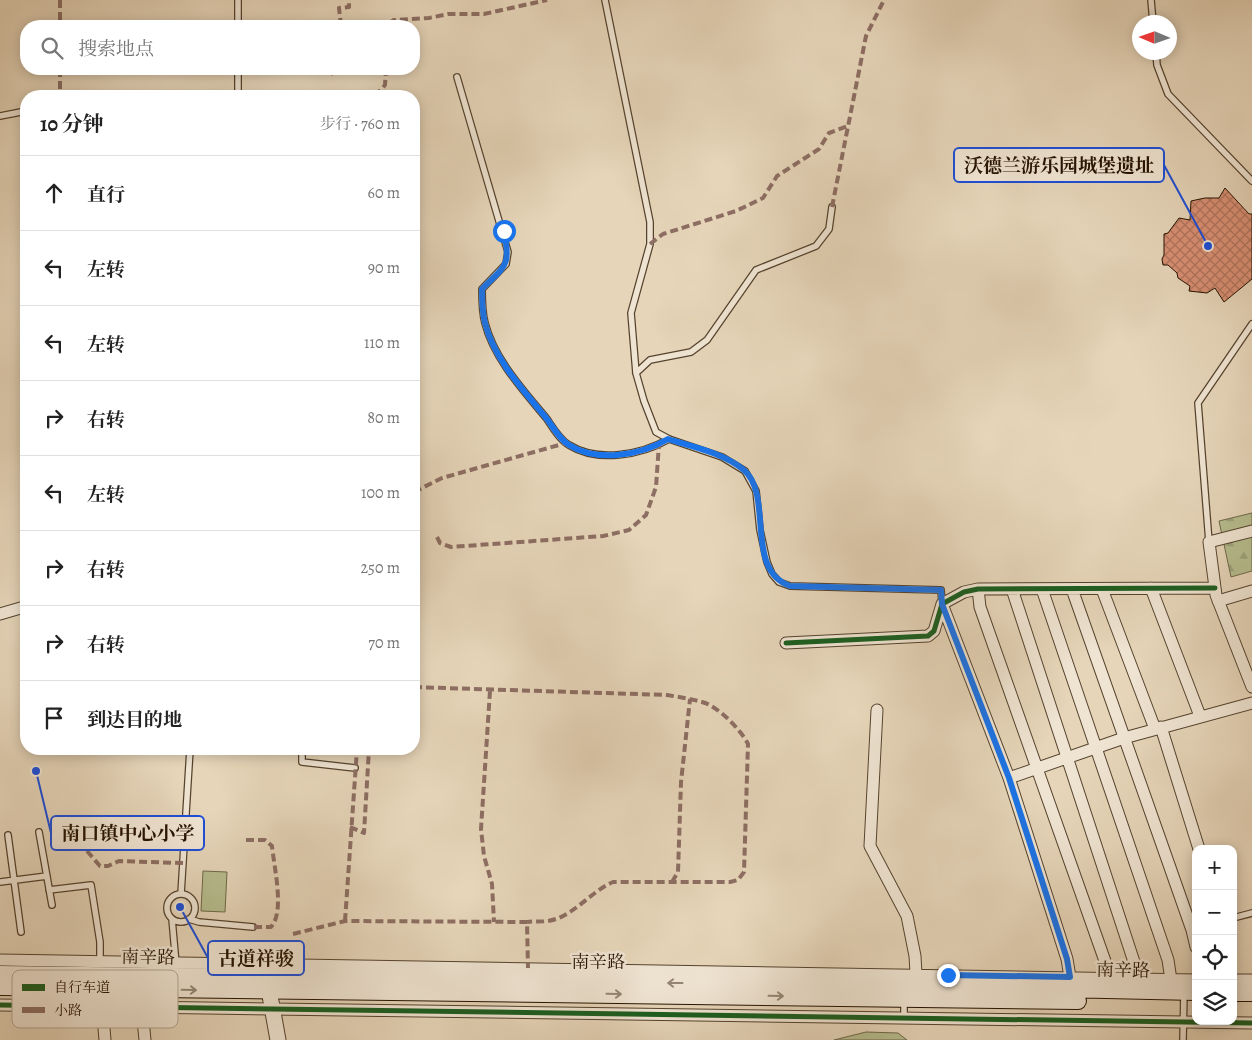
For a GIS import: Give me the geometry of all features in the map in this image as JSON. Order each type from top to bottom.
[{"type":"main road","name":"南辛路","points":[[178,970],[527,981],[904,997],[1190,997]]},
{"type":"main road","name":"南辛路","points":[[178,989],[269,990],[527,981],[948,981],[1142,983],[1190,997]]},
{"type":"main road","points":[[1237,993],[1252,993]]},
{"type":"main road","points":[[1237,1004],[1252,1004]]},
{"type":"street","points":[[1252,531],[1209,542],[1214,588],[1252,687]]},
{"type":"street","points":[[1151,588],[1200,716]]},
{"type":"street","points":[[786,643],[928,636],[934,631],[942,604],[964,592],[978,590],[1214,588]]},
{"type":"street","points":[[1012,589],[1142,983]]},
{"type":"street","points":[[1042,589],[1168,960],[1171,980]]},
{"type":"street","points":[[1072,589],[1193,935]]},
{"type":"street","points":[[1102,589],[1158,728],[1198,845]]},
{"type":"street","points":[[978,590],[980,606],[1111,978]]},
{"type":"street","points":[[1218,601],[1252,591]]},
{"type":"street","points":[[942,604],[1009,778],[1067,959],[1070,977]]},
{"type":"street","points":[[0,614],[20,608]]},
{"type":"street","points":[[1009,778],[1124,738],[1252,703]]},
{"type":"street","points":[[877,710],[870,846],[907,916],[915,956],[916,974]]},
{"type":"street","points":[[0,960],[67,970]]},
{"type":"street","points":[[527,1012],[527,981],[916,974],[948,981],[1070,977],[1111,978],[1142,983],[1192,980]]},
{"type":"street","points":[[1237,980],[1252,980]]},
{"type":"street","points":[[269,990],[278,1040]]},
{"type":"street","points":[[178,1008],[1252,1023]]},
{"type":"lane","points":[[238,0],[238,20]]},
{"type":"lane","points":[[605,0],[650,222],[648,252],[631,313],[636,373],[656,432],[668,439],[722,457],[745,471],[756,491],[760,530],[767,562],[772,574],[779,582],[790,586],[941,590],[942,604]]},
{"type":"lane","points":[[1151,0],[1152,15]]},
{"type":"lane","points":[[1157,60],[1168,94],[1252,181]]},
{"type":"lane","points":[[238,75],[238,90]]},
{"type":"lane","points":[[457,77],[508,252],[506,264],[482,289],[485,324],[496,349],[517,382],[569,445],[590,453],[620,454],[648,449],[668,439]]},
{"type":"lane","points":[[0,116],[20,112]]},
{"type":"lane","points":[[636,373],[650,360],[691,352],[707,340],[756,270],[816,246],[829,229],[832,207]]},
{"type":"lane","points":[[1209,542],[1198,403],[1252,324]]},
{"type":"lane","points":[[181,894],[190,755]]},
{"type":"lane","points":[[302,755],[302,762],[355,768]]},
{"type":"lane","points":[[39,832],[52,905]]},
{"type":"lane","points":[[8,835],[21,932]]},
{"type":"lane","points":[[0,882],[47,876]]},
{"type":"lane","points":[[49,890],[91,885],[100,942],[100,970]]},
{"type":"lane","points":[[176,970],[172,919],[167,912],[168,903],[173,897],[181,894],[189,897],[194,904],[194,912],[189,919]]},
{"type":"lane","points":[[1237,917],[1252,913]]},
{"type":"lane","points":[[172,919],[180,922],[189,919],[199,922],[252,927]]},
{"type":"lane","points":[[904,997],[904,1017]]},
{"type":"lane","points":[[1183,1040],[1183,1022],[1190,997]]},
{"type":"green space","points":[[1252,513],[1252,571],[1231,577],[1219,521]]},
{"type":"green space","points":[[203,871],[227,872],[225,912],[201,911]]},
{"type":"green space","points":[[866,1032],[898,1033],[907,1040],[834,1040]]},
{"type":"building","points":[[1225,188],[1249,214],[1252,214],[1252,279],[1224,302],[1215,288],[1207,293],[1189,291],[1190,286],[1178,278],[1177,273],[1168,265],[1163,265],[1162,259],[1164,255],[1164,234],[1168,233],[1179,218],[1190,220],[1191,201],[1219,198]]},
{"type":"marked path","points":[[60,0],[60,20]]},
{"type":"marked path","points":[[340,20],[339,8],[349,7],[349,0]]},
{"type":"marked path","points":[[394,20],[429,18],[448,14],[484,14],[547,0]]},
{"type":"marked path","points":[[832,207],[866,36],[884,0]]},
{"type":"marked path","points":[[60,75],[60,90]]},
{"type":"marked path","points":[[380,90],[385,85],[386,75]]},
{"type":"marked path","points":[[650,244],[663,234],[736,211],[763,198],[777,176],[819,149],[829,133],[848,126]]},
{"type":"marked path","points":[[420,489],[442,478],[566,443],[569,445]]},
{"type":"marked path","points":[[437,537],[440,543],[451,547],[603,536],[629,530],[646,515],[656,487],[659,444]]},
{"type":"marked path","points":[[420,687],[667,695],[702,702],[715,708],[735,726],[748,744],[744,872],[738,880],[730,882],[613,882],[557,919],[527,922]]},
{"type":"marked path","points":[[490,691],[481,829],[484,856],[492,884],[494,922]]},
{"type":"marked path","points":[[672,882],[678,872],[681,782],[690,699]]},
{"type":"marked path","points":[[345,921],[357,755]]},
{"type":"marked path","points":[[350,827],[364,833],[369,755]]},
{"type":"marked path","points":[[246,840],[265,840],[272,846],[278,900],[275,920],[271,927],[253,927]]},
{"type":"marked path","points":[[87,851],[100,866],[108,866],[119,861],[183,863]]},
{"type":"marked path","points":[[293,934],[345,921],[527,922],[528,968]]},
{"type":"cycle path","points":[[786,643],[928,636],[934,631],[942,604],[964,592],[978,589],[1215,588]]},
{"type":"cycle path","points":[[0,1005],[12,1005]]},
{"type":"cycle path","points":[[178,1008],[1252,1023]]},
{"type":"place","name":"沃德兰游乐园城堡遗址","points":[[1208,246]]},
{"type":"place","name":"南口镇中心小学","points":[[36,771]]},
{"type":"place","name":"古道祥骏","points":[[180,907]]},
{"type":"route","points":[[504,231],[508,252],[506,264],[494,279],[482,289],[482,308],[485,324],[496,349],[517,382],[569,445],[590,453],[620,454],[648,449],[668,439],[722,457],[737,465],[745,471],[756,491],[760,530],[767,562],[772,574],[779,582],[790,586],[941,590],[942,604],[1009,778],[1067,959],[1070,977],[948,975]]}]
